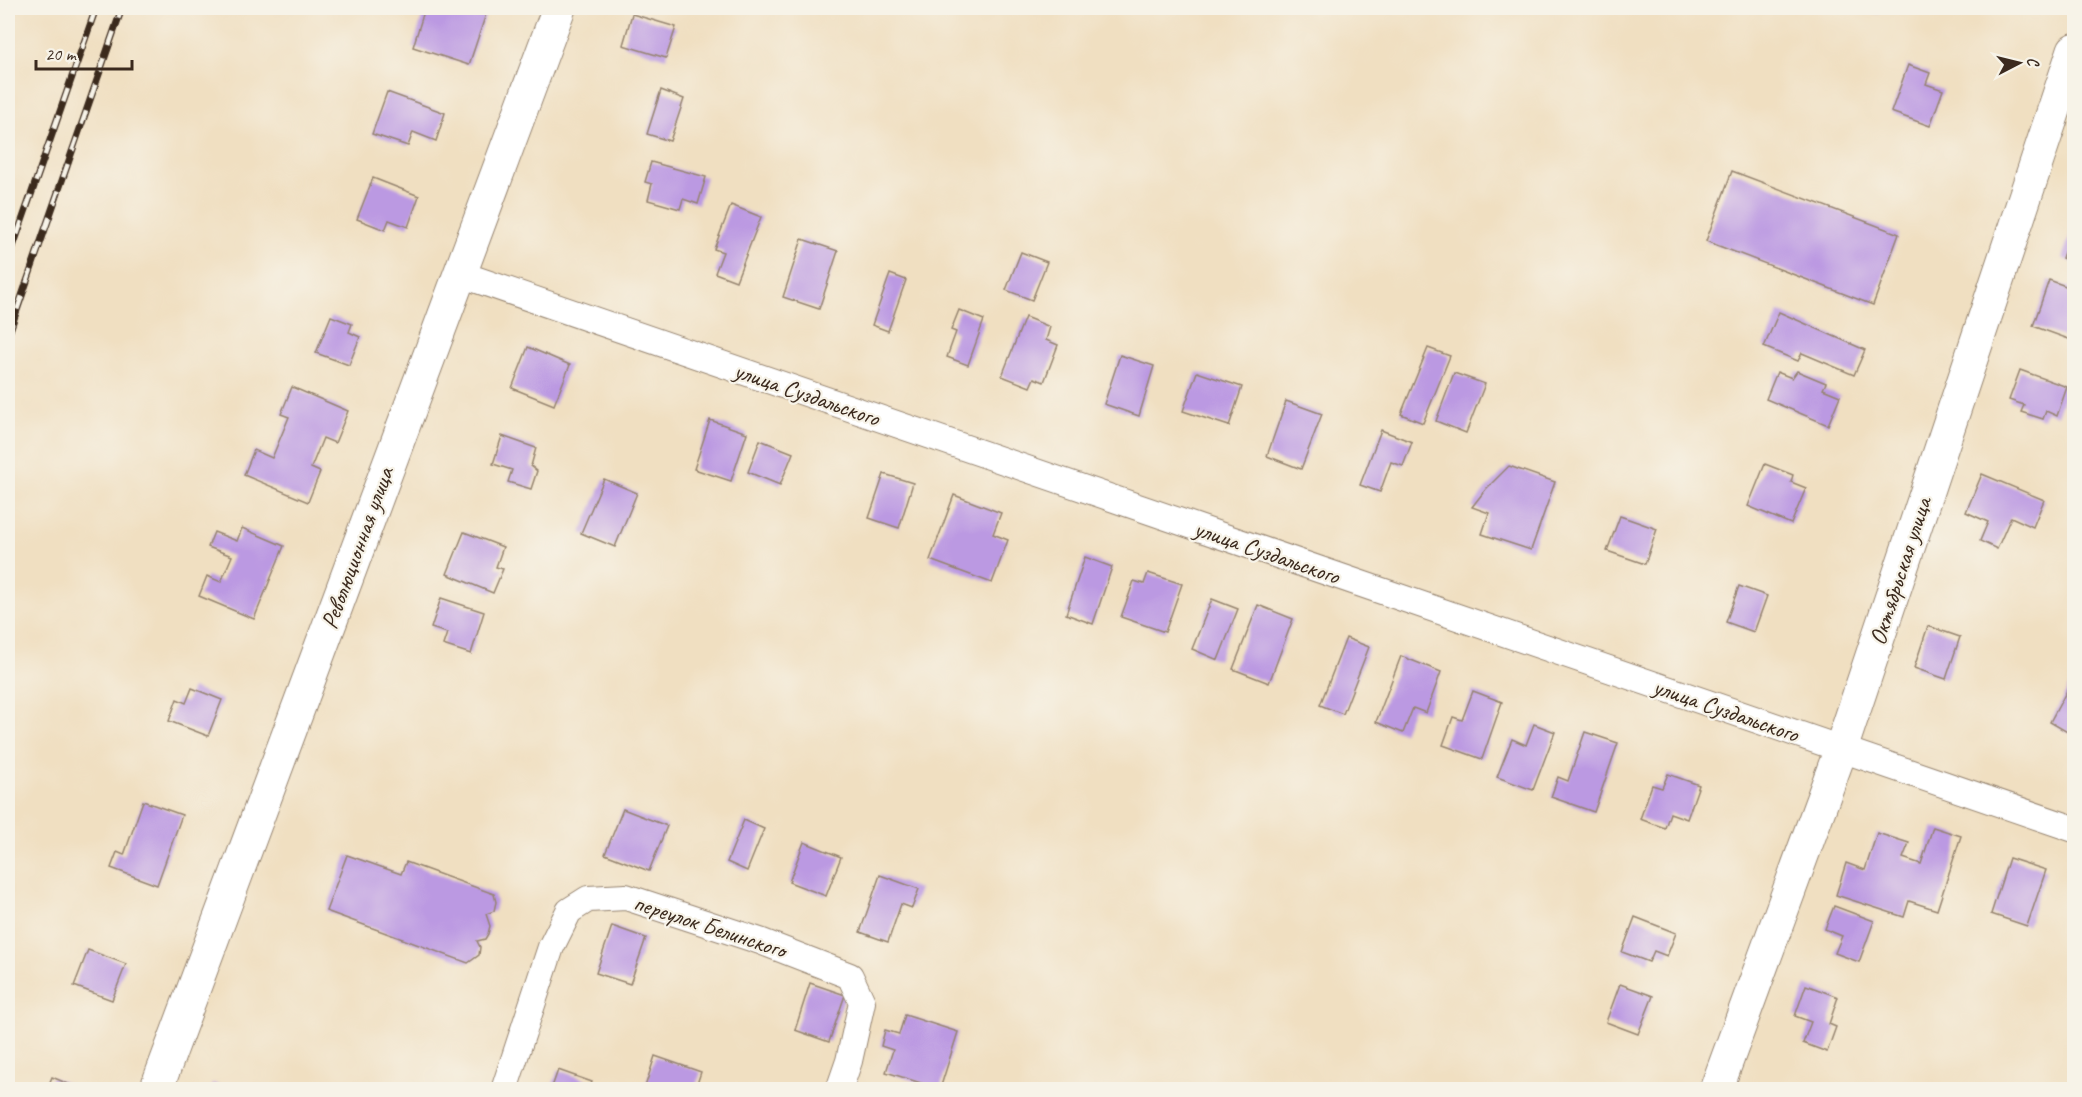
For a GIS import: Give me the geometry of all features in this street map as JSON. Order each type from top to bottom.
[{"type":"street","name":"Революционная улица","points":[[156,1089],[559,8]]},
{"type":"street","name":"Октябрьская улица","points":[[1716,1089],[1840,749],[2074,50]]},
{"type":"street","name":"улица Суздальского","points":[[460,274],[2074,829]]},
{"type":"street","name":"переулок Белинского","points":[[504,1089],[551,947],[569,910],[588,899],[626,897],[760,941],[850,976],[862,1002],[849,1061],[839,1089]]},
{"type":"building","points":[[425,8],[446,11],[447,8],[488,8],[469,65],[413,47]]},
{"type":"building","points":[[1861,8],[1881,8],[1878,14]]},
{"type":"building","points":[[632,14],[676,27],[666,58],[623,45]]},
{"type":"building","points":[[1908,65],[1930,73],[1926,84],[1943,90],[1930,126],[1891,112]]},
{"type":"building","points":[[661,90],[684,99],[670,141],[647,134]]},
{"type":"building","points":[[387,92],[445,113],[436,141],[413,132],[408,146],[372,134]]},
{"type":"building","points":[[651,162],[706,177],[698,204],[683,199],[680,209],[648,200],[652,184],[645,182]]},
{"type":"building","points":[[1732,171],[1899,234],[1873,305],[1706,241]]},
{"type":"building","points":[[373,178],[419,196],[408,227],[389,220],[385,230],[357,219]]},
{"type":"building","points":[[731,205],[761,217],[736,281],[715,273],[723,252],[714,249]]},
{"type":"building","points":[[2074,224],[2074,263],[2062,258]]},
{"type":"building","points":[[802,239],[838,251],[819,309],[783,297]]},
{"type":"building","points":[[1021,252],[1047,262],[1032,300],[1006,290]]},
{"type":"building","points":[[890,274],[906,280],[888,331],[872,325]]},
{"type":"building","points":[[2049,280],[2074,289],[2074,341],[2033,326]]},
{"type":"building","points":[[959,310],[984,320],[968,365],[947,357],[956,332],[951,330]]},
{"type":"building","points":[[1779,312],[1865,350],[1854,375],[1802,353],[1798,361],[1764,347]]},
{"type":"building","points":[[331,316],[352,324],[349,332],[360,337],[349,365],[316,353]]},
{"type":"building","points":[[1025,317],[1050,327],[1046,340],[1058,345],[1044,382],[1034,378],[1030,387],[1002,376]]},
{"type":"building","points":[[528,347],[570,365],[554,405],[512,388]]},
{"type":"building","points":[[1428,348],[1450,356],[1423,423],[1401,414]]},
{"type":"building","points":[[1120,355],[1154,366],[1139,416],[1104,404]]},
{"type":"building","points":[[2020,370],[2067,387],[2057,416],[2046,411],[2043,419],[2021,412],[2024,405],[2009,400]]},
{"type":"building","points":[[1797,371],[1826,383],[1823,389],[1840,396],[1828,425],[1766,399],[1777,372],[1792,378]]},
{"type":"building","points":[[1197,372],[1242,387],[1229,426],[1183,411]]},
{"type":"building","points":[[1454,373],[1485,384],[1466,433],[1436,421]]},
{"type":"building","points":[[292,387],[348,411],[335,443],[323,438],[311,468],[320,472],[308,502],[244,475],[254,450],[272,458],[289,417],[281,414]]},
{"type":"building","points":[[1286,401],[1322,414],[1301,469],[1267,456]]},
{"type":"building","points":[[710,420],[747,433],[731,481],[694,469]]},
{"type":"building","points":[[1381,430],[1412,442],[1403,466],[1391,462],[1380,492],[1360,485]]},
{"type":"building","points":[[502,436],[536,448],[531,466],[537,471],[531,489],[508,482],[512,470],[493,464]]},
{"type":"building","points":[[760,440],[793,453],[780,485],[748,472]]},
{"type":"building","points":[[1765,464],[1793,475],[1791,482],[1806,488],[1791,524],[1748,506]]},
{"type":"building","points":[[1509,466],[1555,482],[1531,550],[1482,534],[1489,513],[1472,507]]},
{"type":"building","points":[[884,474],[913,483],[899,528],[869,518]]},
{"type":"building","points":[[1982,474],[2044,500],[2033,527],[2011,517],[1997,549],[1980,541],[1988,522],[1966,512]]},
{"type":"building","points":[[604,479],[637,493],[615,547],[581,533]]},
{"type":"building","points":[[954,495],[1001,513],[993,534],[1008,540],[992,583],[930,560]]},
{"type":"building","points":[[1620,516],[1657,529],[1645,564],[1607,551]]},
{"type":"building","points":[[242,528],[284,546],[254,619],[199,596],[207,576],[221,582],[232,556],[208,547],[214,532],[237,541]]},
{"type":"building","points":[[464,532],[503,547],[496,567],[503,569],[493,593],[447,574]]},
{"type":"building","points":[[1085,557],[1112,567],[1093,624],[1066,614]]},
{"type":"building","points":[[1148,573],[1182,584],[1165,632],[1121,617],[1134,581],[1144,584]]},
{"type":"building","points":[[1739,586],[1767,596],[1754,632],[1726,622]]},
{"type":"building","points":[[441,598],[484,612],[471,654],[443,645],[447,633],[431,628]]},
{"type":"building","points":[[1212,599],[1238,609],[1218,660],[1192,649]]},
{"type":"building","points":[[1258,605],[1293,619],[1269,683],[1233,669]]},
{"type":"building","points":[[1928,626],[1960,637],[1946,679],[1914,668]]},
{"type":"building","points":[[1346,638],[1369,647],[1343,714],[1320,705]]},
{"type":"building","points":[[1401,656],[1441,672],[1426,713],[1413,708],[1403,733],[1376,722]]},
{"type":"building","points":[[2071,683],[2074,685],[2074,723],[2069,733],[2050,722]]},
{"type":"building","points":[[192,688],[222,700],[208,736],[169,721],[177,699],[186,703]]},
{"type":"building","points":[[1473,691],[1502,702],[1482,759],[1443,745],[1453,717],[1462,720]]},
{"type":"building","points":[[1534,724],[1555,732],[1533,790],[1497,777],[1512,739],[1526,745]]},
{"type":"building","points":[[1585,732],[1618,743],[1594,812],[1551,797],[1558,777],[1568,781]]},
{"type":"building","points":[[1668,774],[1699,785],[1687,819],[1670,813],[1665,828],[1640,819],[1652,785],[1662,788]]},
{"type":"building","points":[[143,801],[182,815],[157,885],[111,868],[117,852],[124,855]]},
{"type":"building","points":[[623,809],[667,826],[649,871],[605,854]]},
{"type":"building","points":[[744,820],[764,829],[747,871],[727,862]]},
{"type":"building","points":[[1933,827],[1961,836],[1937,910],[1909,901],[1904,917],[1836,895],[1846,863],[1865,870],[1877,833],[1909,843],[1903,858],[1921,864]]},
{"type":"building","points":[[804,842],[841,857],[826,896],[789,882]]},
{"type":"building","points":[[347,855],[401,874],[406,862],[494,894],[496,902],[494,911],[486,914],[490,926],[488,934],[485,939],[477,941],[480,947],[479,955],[468,963],[326,911]]},
{"type":"building","points":[[2009,858],[2046,870],[2027,926],[1991,914]]},
{"type":"building","points":[[880,875],[919,889],[912,908],[901,904],[888,942],[860,932]]},
{"type":"building","points":[[1834,906],[1874,921],[1859,962],[1835,953],[1842,936],[1825,929]]},
{"type":"building","points":[[1635,917],[1676,933],[1667,956],[1654,951],[1649,962],[1622,952]]},
{"type":"building","points":[[612,926],[646,938],[630,984],[596,973]]},
{"type":"building","points":[[88,950],[126,964],[112,1000],[74,986]]},
{"type":"building","points":[[810,983],[845,995],[829,1042],[795,1030]]},
{"type":"building","points":[[1620,984],[1653,996],[1638,1034],[1606,1022]]},
{"type":"building","points":[[1806,985],[1838,997],[1829,1024],[1836,1027],[1827,1052],[1803,1043],[1811,1022],[1795,1016]]},
{"type":"building","points":[[905,1015],[958,1032],[940,1089],[886,1072],[893,1050],[881,1046],[885,1030],[899,1034]]},
{"type":"building","points":[[655,1056],[701,1072],[695,1090],[644,1090]]},
{"type":"building","points":[[558,1070],[592,1082],[589,1090],[551,1090]]},
{"type":"building","points":[[52,1077],[78,1090],[34,1090],[36,1085],[47,1089]]},
{"type":"building","points":[[212,1083],[231,1089],[231,1090],[210,1090]]},
{"type":"railway","points":[[8,261],[96,8]]},
{"type":"railway","points":[[8,336],[122,8]]}]
